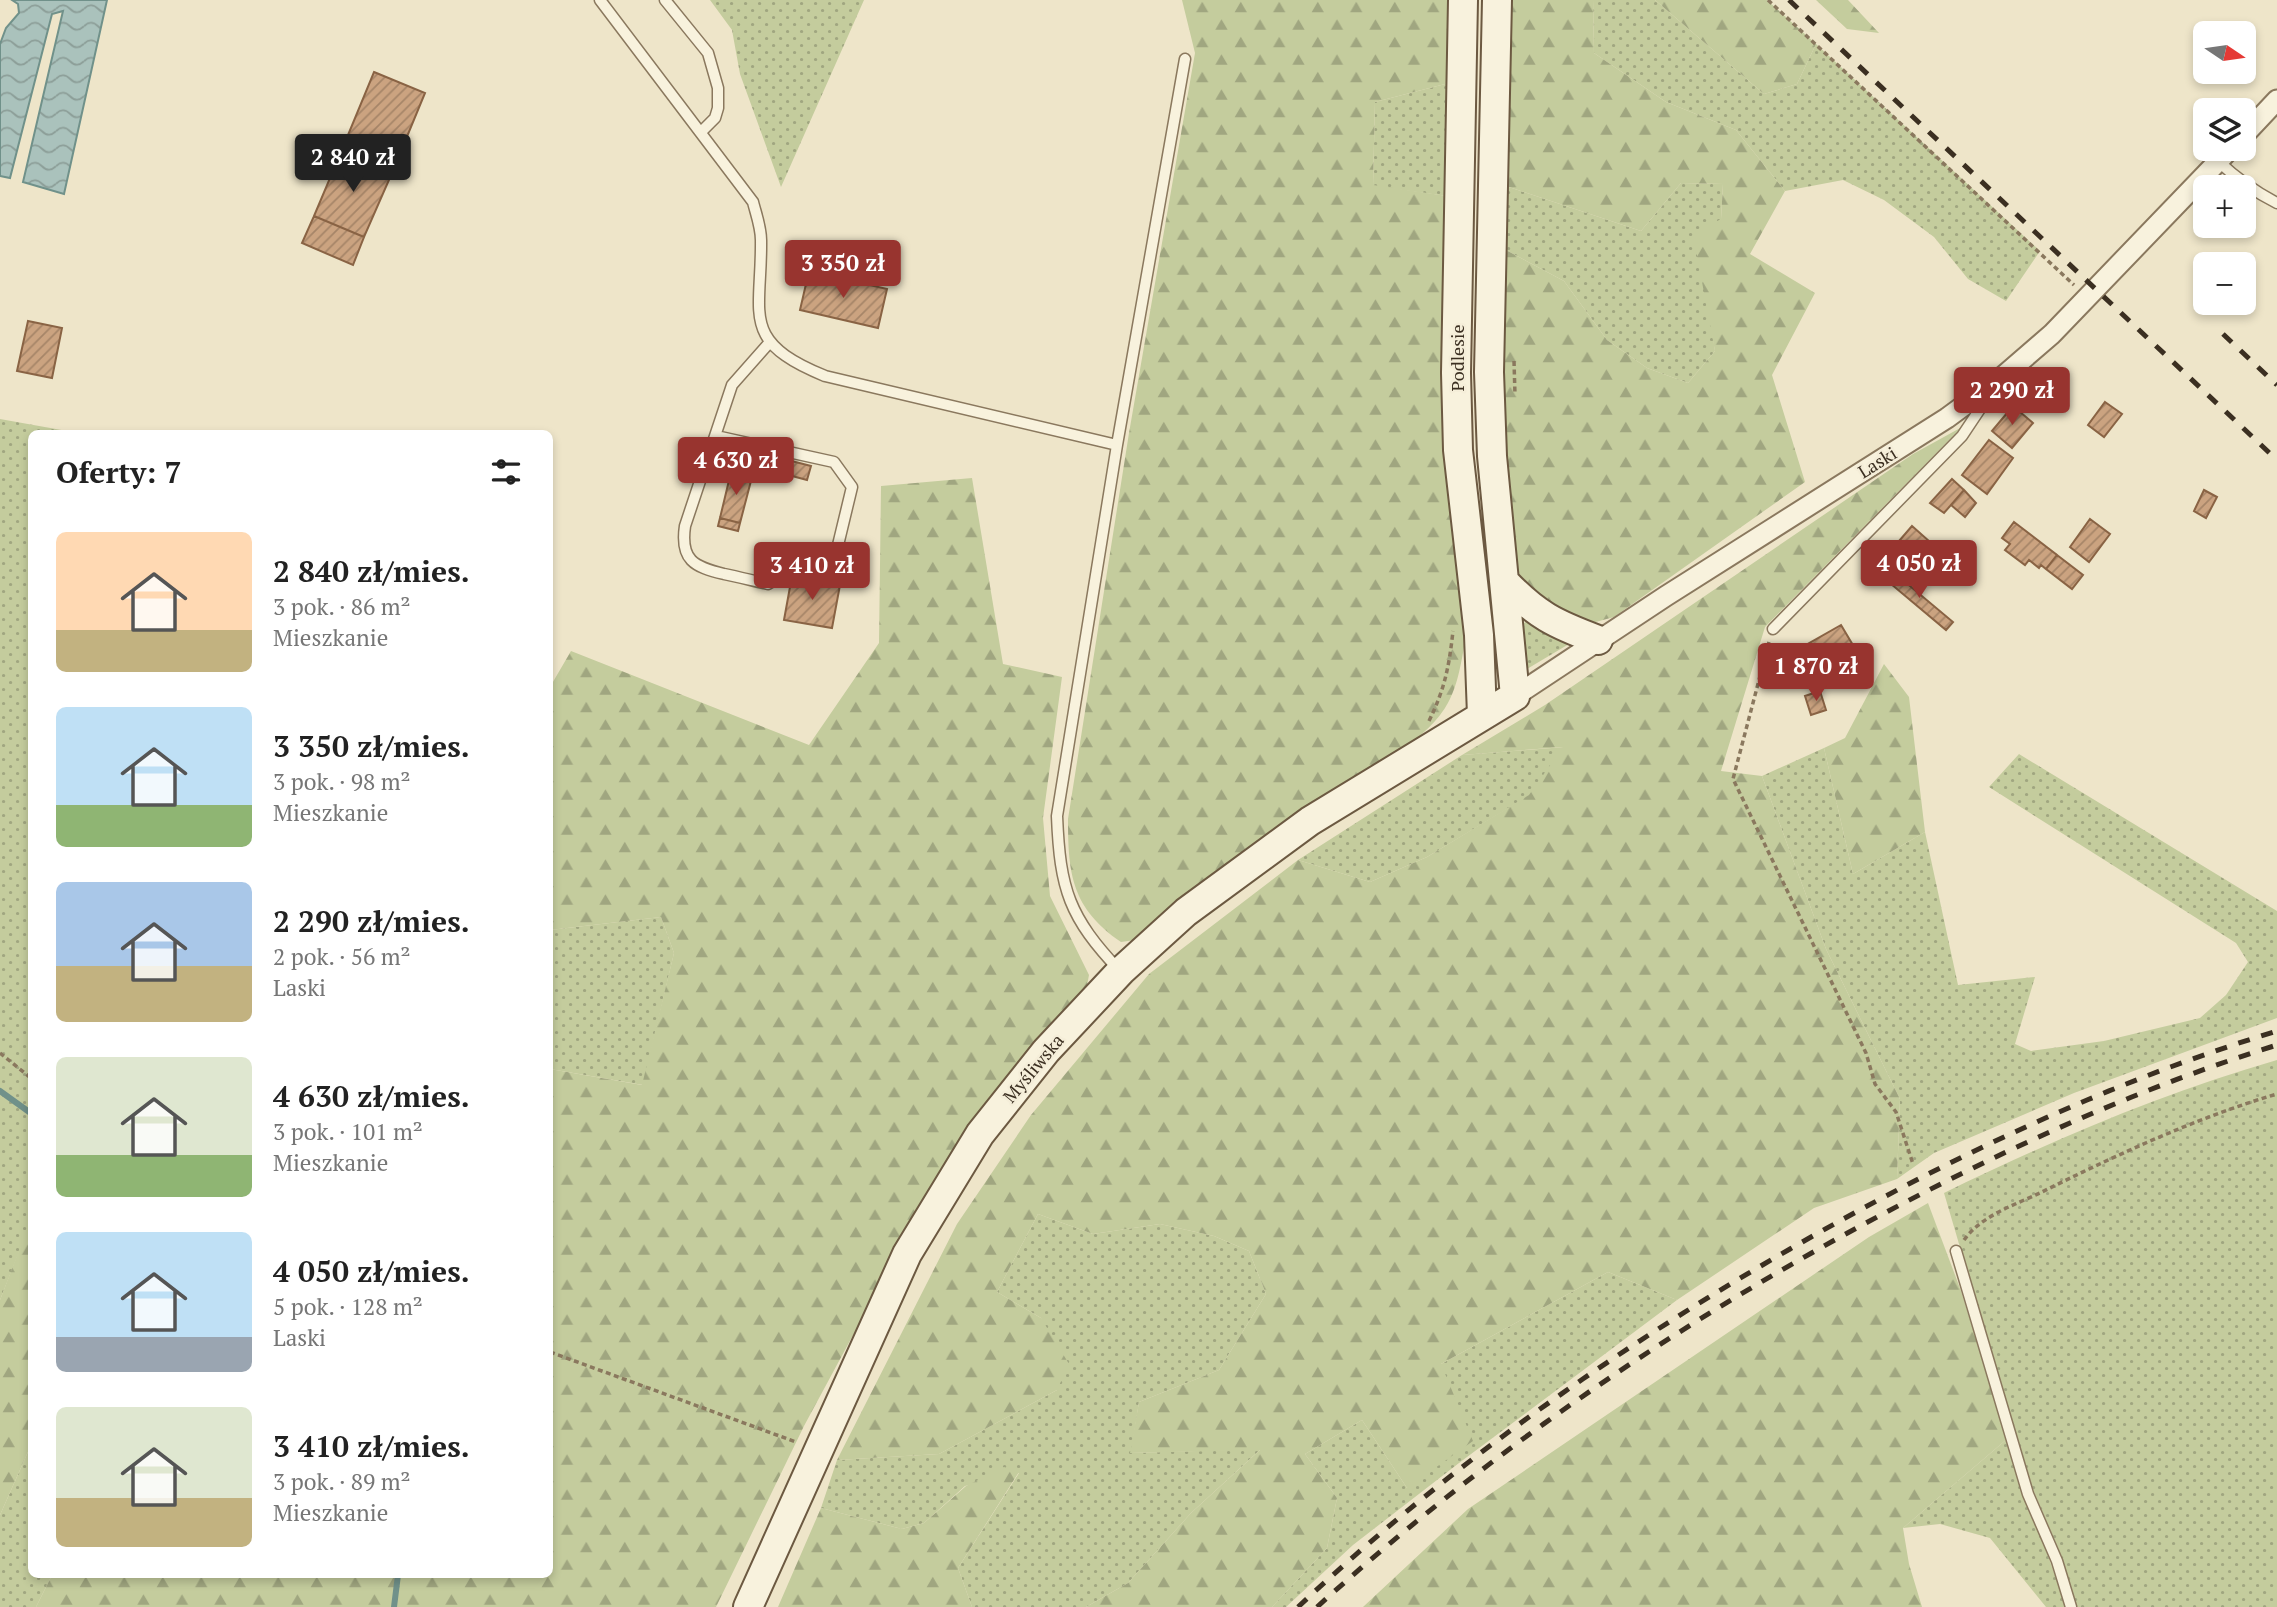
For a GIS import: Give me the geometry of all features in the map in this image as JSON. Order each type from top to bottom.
[{"type":"street","name":"Podlesie","points":[[1463,0],[1455,373],[1458,450],[1479,635],[1482,715]]},
{"type":"street","name":"Podlesie","points":[[1497,0],[1489,372],[1492,456],[1515,696]]},
{"type":"street","points":[[2256,122],[2277,100]]},
{"type":"street","name":"Laski","points":[[1515,696],[1598,640],[1947,418],[2000,379],[2052,334],[2218,161]]},
{"type":"street","points":[[1504,581],[1534,611],[1556,624],[1598,640]]},
{"type":"street","points":[[1479,635],[1492,641],[1500,641],[1509,629]]},
{"type":"street","name":"Myśliwska","points":[[748,1607],[907,1254],[980,1134],[1046,1051],[1121,971],[1186,912],[1259,856],[1322,814],[1515,696]]},
{"type":"lane","points":[[600,0],[753,202],[762,237],[758,309],[762,328],[770,342],[797,365],[825,376],[1117,445]]},
{"type":"lane","points":[[665,0],[708,53],[718,88],[715,118],[701,132]]},
{"type":"lane","points":[[1121,971],[1094,943],[1079,920],[1065,889],[1057,816],[1117,445],[1185,58]]},
{"type":"lane","points":[[2227,161],[2234,176],[2277,203]]},
{"type":"lane","points":[[716,436],[834,462],[852,487],[832,570],[793,569],[768,584],[702,569],[688,557],[683,540],[685,526],[732,386],[770,342]]},
{"type":"lane","points":[[1773,629],[1962,436],[2000,379]]},
{"type":"lane","points":[[1956,1251],[2028,1494],[2057,1561],[2071,1607]]},
{"type":"path","points":[[1768,0],[2087,297]]},
{"type":"path","points":[[1514,353],[1516,408]]},
{"type":"path","points":[[1773,629],[1732,779],[1866,1053],[1875,1084],[1896,1112],[1913,1164]]},
{"type":"path","points":[[0,1053],[28,1076]]},
{"type":"path","points":[[1956,1251],[1968,1234],[1984,1220],[2028,1198],[2157,1139],[2277,1094]]},
{"type":"path","points":[[553,1353],[818,1450]]},
{"type":"green space","points":[[710,0],[864,0],[781,187],[740,74],[732,30]]},
{"type":"green space","points":[[1182,0],[1451,0],[1449,83],[1375,102],[1373,185],[1447,196],[1464,647],[1451,697],[1436,720],[1414,742],[1135,940],[1121,942],[1092,916],[1076,889],[1069,857],[1068,819],[1129,433],[1195,53]]},
{"type":"green space","points":[[1506,0],[1593,0],[1594,53],[1666,102],[1736,130],[1785,191],[1750,254],[1815,293],[1772,375],[1805,482],[1614,617],[1592,623],[1567,619],[1516,576],[1504,486],[1504,249],[1564,281],[1607,340],[1647,368],[1688,383],[1715,351],[1693,234],[1721,219],[1723,184],[1681,183],[1641,231],[1506,186]]},
{"type":"green space","points":[[1593,0],[1655,0],[1764,94],[1797,84],[1816,44],[2040,251],[2006,301],[1968,279],[1934,237],[1884,200],[1843,180],[1785,191],[1736,130],[1666,102],[1594,53]]},
{"type":"green space","points":[[1655,0],[1767,0],[1816,44],[1797,84],[1764,94]]},
{"type":"green space","points":[[1816,0],[1848,0],[1879,33],[1847,29]]},
{"type":"green space","points":[[1449,83],[1447,196],[1373,186],[1375,102]]},
{"type":"green space","points":[[1681,183],[1723,184],[1721,219],[1708,303],[1715,351],[1688,383],[1647,368],[1607,340],[1564,281],[1504,249],[1506,186],[1641,231]]},
{"type":"green space","points":[[0,419],[61,430],[28,430],[28,1229],[0,1300]]},
{"type":"green space","points":[[1962,427],[1765,627],[1721,771],[1762,776],[1826,949],[1900,1099],[1897,1179],[1814,1208],[1677,1300],[1608,1272],[1441,1364],[1473,1441],[1407,1488],[1362,1420],[1305,1454],[1337,1498],[1327,1548],[1272,1607],[1086,1607],[1128,1583],[1191,1513],[1260,1450],[1130,1453],[1139,1402],[1219,1370],[1266,1294],[1249,1251],[1214,1236],[1160,1224],[1093,1234],[1038,1214],[997,1292],[1041,1318],[1069,1364],[1057,1390],[939,1454],[837,1460],[957,1224],[1031,1115],[1149,974],[1298,860],[1370,882],[1427,857],[1529,795],[1563,747],[1462,755],[1545,705],[1913,454]]},
{"type":"green space","points":[[972,478],[1003,664],[1062,677],[1043,818],[1050,896],[1089,975],[1086,991],[928,1196],[804,1426],[716,1607],[36,1607],[50,1578],[553,1578],[553,1070],[642,1085],[674,953],[661,917],[553,930],[553,682],[571,651],[809,745],[879,643],[881,486]]},
{"type":"green space","points":[[1529,619],[1574,641],[1527,669],[1523,624]]},
{"type":"green space","points":[[1884,664],[1909,697],[1925,832],[1853,874],[1824,748],[1845,738]]},
{"type":"green space","points":[[1564,747],[1530,795],[1427,857],[1370,882],[1298,860],[1462,755]]},
{"type":"green space","points":[[1824,748],[1853,874],[1925,832],[1958,985],[2035,977],[2015,1044],[2031,1051],[2104,1041],[2200,1018],[2226,995],[2248,962],[2236,943],[1989,787],[2019,754],[2277,911],[2277,1018],[2074,1093],[1934,1153],[1897,1179],[1900,1099],[1826,949],[1762,776]]},
{"type":"green space","points":[[661,917],[674,953],[643,1085],[553,1070],[553,930]]},
{"type":"green space","points":[[2277,1060],[2277,1607],[2076,1607],[2061,1555],[2028,1478],[1944,1193],[2108,1119],[2192,1087]]},
{"type":"green space","points":[[1928,1203],[1961,1291],[2007,1439],[1903,1528],[1909,1564],[1922,1607],[1363,1607],[1468,1509],[1869,1237]]},
{"type":"green space","points":[[1038,1214],[1093,1234],[1160,1224],[1214,1236],[1249,1251],[1266,1294],[1219,1370],[1139,1402],[1131,1453],[1261,1449],[1191,1513],[1128,1583],[1086,1607],[972,1607],[958,1568],[1019,1473],[965,1486],[924,1523],[902,1529],[821,1508],[837,1460],[939,1454],[1057,1390],[1041,1318],[997,1292]]},
{"type":"green space","points":[[28,1227],[28,1452],[0,1515],[0,1300]]},
{"type":"green space","points":[[1608,1272],[1677,1300],[1353,1545],[1286,1607],[1272,1607],[1327,1548],[1337,1498],[1305,1454],[1362,1420],[1407,1488],[1441,1364]]},
{"type":"green space","points":[[2007,1439],[2066,1607],[2046,1607],[1990,1538],[1940,1524],[1903,1528]]},
{"type":"green space","points":[[28,1452],[28,1578],[50,1578],[36,1607],[0,1607],[0,1515]]},
{"type":"green space","points":[[1004,1467],[1019,1472],[958,1568],[972,1607],[778,1607],[821,1508],[902,1529],[924,1523],[966,1486]]},
{"type":"water","points":[[12,0],[107,0],[64,194],[23,182],[63,11],[52,14],[10,178],[0,176],[0,44],[6,28],[19,13],[18,4]]},
{"type":"building","points":[[374,72],[425,93],[392,173],[341,152]]},
{"type":"building","points":[[341,152],[392,173],[364,237],[314,216]]},
{"type":"building","points":[[314,216],[364,237],[353,265],[302,243]]},
{"type":"building","points":[[809,271],[887,289],[878,328],[800,310]]},
{"type":"building","points":[[28,321],[62,328],[52,378],[17,371]]},
{"type":"building","points":[[2105,402],[2122,414],[2104,437],[2088,425]]},
{"type":"building","points":[[2013,406],[2033,423],[2012,448],[1992,431]]},
{"type":"building","points":[[1989,440],[2013,458],[1987,494],[1962,475]]},
{"type":"building","points":[[780,458],[811,466],[807,480],[777,472]]},
{"type":"building","points":[[731,472],[752,477],[740,523],[720,518]]},
{"type":"building","points":[[1952,479],[1964,490],[1944,513],[1930,503]]},
{"type":"building","points":[[1964,490],[1976,503],[1965,517],[1951,505]]},
{"type":"building","points":[[2204,490],[2217,497],[2206,518],[2194,511]]},
{"type":"building","points":[[720,518],[740,523],[738,531],[718,526]]},
{"type":"building","points":[[2090,519],[2110,534],[2089,562],[2070,547]]},
{"type":"building","points":[[2014,522],[2057,555],[2046,569],[2041,565],[2039,568],[2029,560],[2025,565],[2005,550],[2010,544],[2002,538]]},
{"type":"building","points":[[1912,526],[1929,541],[1905,570],[1887,555]]},
{"type":"building","points":[[2057,555],[2083,575],[2072,589],[2046,569]]},
{"type":"building","points":[[1892,571],[1953,622],[1946,630],[1885,579]]},
{"type":"building","points":[[792,576],[840,585],[832,628],[784,620]]},
{"type":"building","points":[[1841,625],[1857,652],[1814,676],[1799,649]]},
{"type":"building","points":[[1820,691],[1826,710],[1811,715],[1805,696]]},
{"type":"waterway","points":[[0,1091],[28,1111]]},
{"type":"waterway","points":[[394,1607],[398,1578]]},
{"type":"railway","points":[[1789,0],[2277,460]]},
{"type":"railway","points":[[2223,334],[2277,385]]},
{"type":"railway","points":[[1298,1607],[1354,1556],[1472,1459],[1596,1370],[1790,1249],[1907,1185],[2027,1126],[2151,1074],[2277,1031]]},
{"type":"railway","points":[[1317,1607],[1382,1550],[1516,1444],[1657,1347],[1804,1257],[1927,1191],[2074,1121],[2175,1080],[2277,1045]]}]
